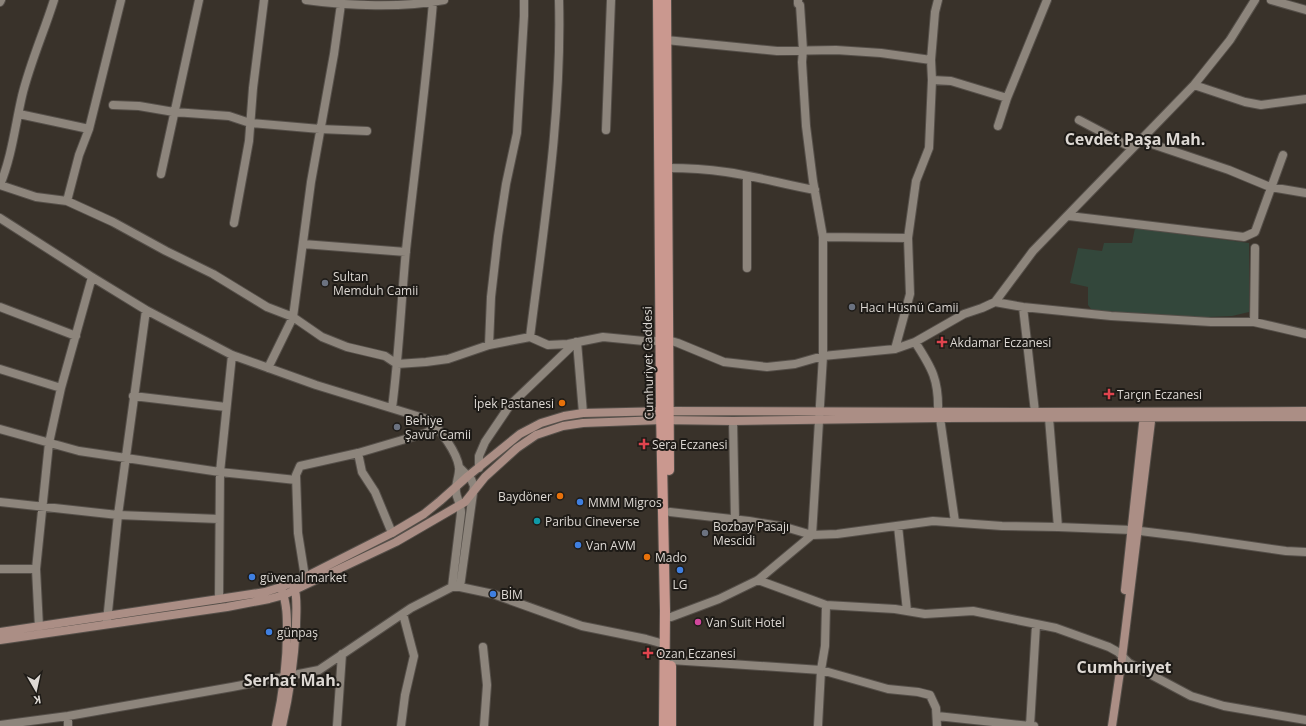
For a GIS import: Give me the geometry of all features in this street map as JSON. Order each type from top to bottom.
[{"type":"main road","name":"Cumhuriyet Caddesi","points":[[658,0],[665,415],[664,726]]},
{"type":"main road","name":"Cumhuriyet Caddesi","points":[[664,340],[667,168],[666,0]]},
{"type":"main road","name":"Cumhuriyet Caddesi","points":[[665,415],[670,512],[671,726]]},
{"type":"street","points":[[54,0],[30,69],[13,144],[0,185],[36,197],[67,201],[113,222],[166,251],[213,274],[267,307],[293,317],[322,337],[347,347],[385,356],[397,364],[448,359],[489,345],[530,337],[548,345],[568,344],[603,337],[644,341],[664,340],[678,343],[724,362],[767,367],[795,364],[823,356],[896,349],[915,342],[964,314],[995,302],[1034,251],[1194,85],[1230,40],[1255,0]]},
{"type":"street","points":[[67,201],[79,155],[89,130],[120,0]]},
{"type":"street","points":[[161,174],[198,0]]},
{"type":"street","points":[[234,224],[249,141],[264,0]]},
{"type":"street","points":[[306,0],[346,3],[433,2],[444,0]]},
{"type":"street","points":[[489,345],[491,297],[498,236],[506,184],[517,133],[524,0]]},
{"type":"street","points":[[530,337],[554,139],[560,43],[559,0]]},
{"type":"street","points":[[606,130],[611,0]]},
{"type":"street","points":[[671,616],[719,599],[758,580],[812,535],[823,356],[823,237],[806,126],[802,62],[803,50],[800,5],[798,4],[798,0]]},
{"type":"street","points":[[896,349],[910,294],[908,238],[916,181],[929,148],[932,80],[931,60],[935,12],[938,0]]},
{"type":"street","points":[[998,126],[1007,98],[1047,0]]},
{"type":"street","points":[[1271,0],[1306,10]]},
{"type":"street","points":[[392,408],[406,252],[418,135],[426,79],[433,2]]},
{"type":"street","points":[[268,368],[293,317],[320,129],[346,3]]},
{"type":"street","points":[[666,40],[777,51],[836,50],[881,53],[931,60]]},
{"type":"street","points":[[932,80],[951,81],[1007,98]]},
{"type":"street","points":[[1194,85],[1245,102],[1261,105],[1306,99]]},
{"type":"street","points":[[113,105],[139,106],[174,112],[230,116],[250,123],[320,129],[367,131]]},
{"type":"street","points":[[19,114],[89,130]]},
{"type":"street","points":[[1079,120],[1132,148]]},
{"type":"street","points":[[1140,140],[1229,170],[1270,187],[1306,193]]},
{"type":"street","points":[[1069,216],[1244,237],[1255,232],[1270,187],[1283,155]]},
{"type":"street","points":[[667,168],[693,168],[747,176],[815,190]]},
{"type":"street","points":[[747,176],[747,268]]},
{"type":"street","points":[[0,218],[146,310],[232,355],[316,385],[430,420],[437,427],[456,456],[459,467],[456,487],[458,500],[461,504],[456,587]]},
{"type":"street","points":[[823,237],[908,238]]},
{"type":"street","points":[[303,244],[406,252]]},
{"type":"street","points":[[1254,322],[1255,248]]},
{"type":"street","points":[[40,627],[36,569],[49,443],[61,388],[92,277]]},
{"type":"street","points":[[995,302],[1023,307],[1111,316],[1211,322],[1254,322],[1306,334]]},
{"type":"street","points":[[0,307],[76,336]]},
{"type":"street","points":[[1023,307],[1035,412]]},
{"type":"street","points":[[107,621],[118,514],[146,310]]},
{"type":"street","points":[[577,342],[583,413]]},
{"type":"street","points":[[479,468],[479,456],[484,442],[510,405],[577,342]]},
{"type":"street","points":[[915,342],[930,365],[938,387],[939,415],[955,522]]},
{"type":"street","points":[[219,599],[220,472],[232,355]]},
{"type":"street","points":[[0,369],[61,388]]},
{"type":"street","points":[[133,396],[226,407]]},
{"type":"street","points":[[939,415],[1049,418],[1306,410]]},
{"type":"street","points":[[0,632],[227,607],[269,599],[392,533],[424,514],[511,441],[530,428],[552,418],[583,413],[820,416],[939,415],[1035,412],[1306,417]]},
{"type":"street","points":[[306,580],[396,542],[465,502],[474,493],[485,477],[517,448],[536,435],[549,430],[562,426],[583,423],[665,415],[733,421],[820,416]]},
{"type":"street","points":[[1112,726],[1148,415]]},
{"type":"street","points":[[1049,418],[1058,526]]},
{"type":"street","points":[[733,421],[735,519]]},
{"type":"street","points":[[306,580],[298,533],[296,475],[300,466],[358,453],[426,433],[437,427]]},
{"type":"street","points":[[0,429],[79,450],[220,472],[296,480]]},
{"type":"street","points":[[358,453],[362,472],[374,492],[392,533]]},
{"type":"street","points":[[456,587],[474,493],[473,482],[459,467]]},
{"type":"street","points":[[0,502],[118,514],[219,519]]},
{"type":"street","points":[[670,512],[735,519],[785,527],[812,535],[837,534],[932,521],[1038,528],[1058,526],[1135,530],[1286,551],[1306,552]]},
{"type":"street","points":[[898,526],[907,611]]},
{"type":"street","points":[[0,569],[36,569]]},
{"type":"street","points":[[758,580],[826,605],[907,611],[925,614],[973,611],[1056,628],[1109,647],[1120,655],[1128,664],[1191,696],[1224,706],[1306,720]]},
{"type":"street","points":[[282,726],[296,614],[294,586]]},
{"type":"street","points":[[0,725],[68,716],[320,670],[403,614],[456,587],[493,594],[582,626],[664,644]]},
{"type":"street","points":[[0,640],[219,599],[282,591]]},
{"type":"street","points":[[276,726],[289,676],[287,614],[282,591]]},
{"type":"street","points":[[818,726],[821,670],[825,646],[826,605]]},
{"type":"street","points":[[400,726],[414,656],[403,614]]},
{"type":"street","points":[[1030,726],[1036,625]]},
{"type":"street","points":[[483,647],[487,685],[484,726]]},
{"type":"street","points":[[337,726],[342,654]]},
{"type":"street","points":[[1107,726],[1120,655]]},
{"type":"street","points":[[671,660],[821,670],[888,689],[918,692],[930,695],[936,708],[937,726]]},
{"type":"street","points":[[68,716],[68,726]]},
{"type":"street","points":[[937,716],[1034,726]]},
{"type":"street","points":[[1280,716],[1281,726]]},
{"type":"green space","points":[[1135,228],[1249,243],[1249,312],[1232,316],[1186,318],[1121,314],[1091,309],[1088,305],[1088,287],[1070,283],[1078,248],[1102,251],[1104,243],[1132,243]]},
{"type":"place","name":"Sultan Memduh Camii","points":[[325,283]]},
{"type":"place","name":"Hacı Hüsnü Camii","points":[[852,307]]},
{"type":"place","name":"Akdamar Eczanesi","points":[[942,342]]},
{"type":"place","name":"Tarçın Eczanesi","points":[[1109,394]]},
{"type":"place","name":"İpek Pastanesi","points":[[562,403]]},
{"type":"place","name":"Behiye Şavur Camii","points":[[397,427]]},
{"type":"place","name":"Sera Eczanesi","points":[[644,444]]},
{"type":"place","name":"Baydöner","points":[[560,496]]},
{"type":"place","name":"MMM Migros","points":[[580,502]]},
{"type":"place","name":"Paribu Cineverse","points":[[537,521]]},
{"type":"place","name":"Bozbay Pasajı Mescidi","points":[[705,533]]},
{"type":"place","name":"Van AVM","points":[[578,545]]},
{"type":"place","name":"Mado","points":[[647,557]]},
{"type":"place","name":"LG","points":[[680,570]]},
{"type":"place","name":"güvenal market","points":[[252,577]]},
{"type":"place","name":"BİM","points":[[493,594]]},
{"type":"place","name":"Van Suit Hotel","points":[[698,622]]},
{"type":"place","name":"günpaş","points":[[269,632]]},
{"type":"place","name":"Ozan Eczanesi","points":[[648,653]]},
{"type":"district","name":"Cevdet Paşa Mah.","points":[[1135,139]]},
{"type":"district","name":"Cumhuriyet","points":[[1124,667]]},
{"type":"district","name":"Serhat Mah.","points":[[292,680]]}]
